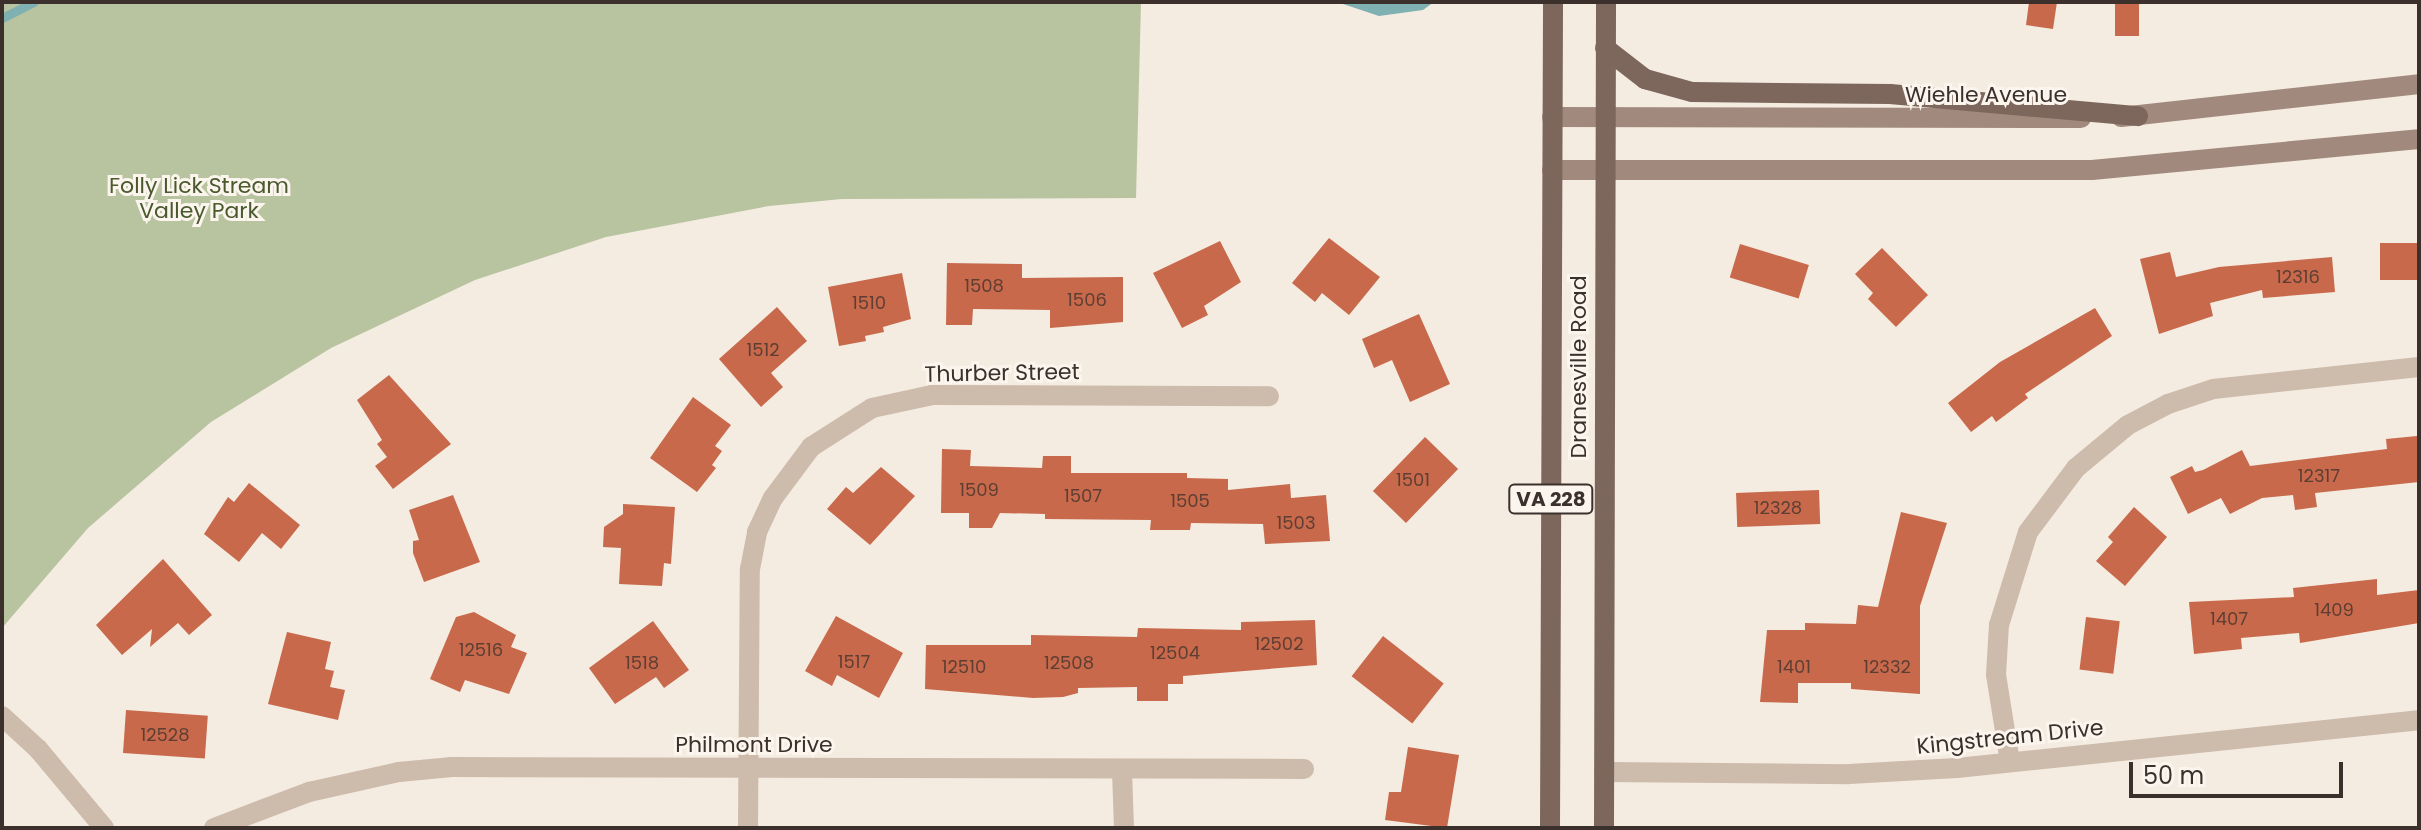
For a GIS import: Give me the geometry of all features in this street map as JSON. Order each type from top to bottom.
[{"type":"main road","name":"Dranesville Road","points":[[1550,828],[1553,2]]},
{"type":"main road","name":"Dranesville Road","points":[[1604,828],[1606,2]]},
{"type":"main road","points":[[1605,48],[1645,79],[1692,92],[1890,94],[2138,116]]},
{"type":"main road","name":"Wiehle Avenue","points":[[1552,117],[2138,116],[2419,84]]},
{"type":"main road","points":[[1552,170],[2092,170],[2419,139]]},
{"type":"street","points":[[2010,762],[1996,675],[1999,625],[2028,532],[2076,468],[2128,425],[2168,404],[2213,389],[2419,367]]},
{"type":"street","name":"Thurber Street","points":[[748,828],[750,569],[757,532],[786,477],[839,424],[872,408],[932,395],[1269,396]]},
{"type":"street","points":[[2,716],[38,749],[104,828]]},
{"type":"street","name":"Kingstream Drive","points":[[1604,772],[1849,774],[2010,762],[2419,720]]},
{"type":"street","name":"Philmont Drive","points":[[214,828],[309,792],[399,772],[452,767],[1122,771],[1304,769]]},
{"type":"street","points":[[1122,771],[1124,828]]},
{"type":"green space","name":"Folly Lick Stream Valley Park","points":[[2,2],[1141,2],[1136,198],[842,199],[769,206],[606,237],[475,280],[331,348],[211,422],[88,528],[2,628]]},
{"type":"water","points":[[1337,2],[1434,2],[1423,10],[1379,16]]},
{"type":"building","points":[[2029,2],[2057,2],[2053,29],[2026,25]]},
{"type":"building","points":[[2115,2],[2139,2],[2139,36],[2115,36]]},
{"type":"building","points":[[1329,238],[1380,277],[1349,315],[1322,293],[1315,302],[1292,283]]},
{"type":"building","points":[[1220,241],[1241,282],[1204,306],[1208,315],[1182,328],[1153,273]]},
{"type":"building","points":[[2380,243],[2419,243],[2419,280],[2380,280]]},
{"type":"building","points":[[1740,244],[1809,265],[1799,299],[1730,277]]},
{"type":"building","points":[[1882,248],[1928,295],[1896,327],[1868,299],[1873,293],[1855,274]]},
{"type":"building","points":[[2170,252],[2176,277],[2219,267],[2332,257],[2335,292],[2263,298],[2262,290],[2210,303],[2213,316],[2159,334],[2140,259]]},
{"type":"building","points":[[947,263],[1022,264],[1022,278],[1123,277],[1123,322],[1050,328],[1050,310],[973,309],[972,325],[946,325]]},
{"type":"building","points":[[902,273],[911,319],[883,327],[884,332],[865,336],[866,341],[839,346],[828,287]]},
{"type":"building","points":[[777,307],[807,341],[771,373],[783,387],[761,407],[719,359]]},
{"type":"building","points":[[2095,308],[2112,336],[2025,394],[2028,398],[1996,422],[1992,416],[1971,432],[1948,403],[2000,362]]},
{"type":"building","points":[[1419,314],[1450,384],[1410,402],[1392,360],[1374,368],[1362,339]]},
{"type":"building","points":[[389,375],[451,444],[393,489],[375,466],[387,457],[377,444],[382,440],[357,400]]},
{"type":"building","points":[[693,397],[731,425],[715,446],[722,451],[712,465],[716,468],[697,492],[650,458]]},
{"type":"building","points":[[2417,436],[2419,482],[2315,493],[2317,507],[2295,510],[2293,495],[2262,498],[2230,514],[2221,498],[2188,514],[2170,477],[2192,466],[2195,472],[2203,470],[2242,450],[2250,466],[2387,449],[2386,439]]},
{"type":"building","points":[[1425,437],[1458,469],[1406,523],[1373,491]]},
{"type":"building","points":[[942,449],[971,450],[970,466],[1042,468],[1043,456],[1071,456],[1071,473],[1187,473],[1187,478],[1228,479],[1228,490],[1290,484],[1291,498],[1326,495],[1330,541],[1265,544],[1263,524],[1191,523],[1190,530],[1150,530],[1151,520],[1045,519],[1045,514],[1000,513],[992,528],[969,528],[969,513],[941,513]]},
{"type":"building","points":[[881,467],[915,496],[870,545],[827,509],[846,487],[853,493]]},
{"type":"building","points":[[249,483],[300,525],[281,549],[262,533],[239,562],[204,534],[228,497],[234,502]]},
{"type":"building","points":[[1819,490],[1820,524],[1737,527],[1736,493]]},
{"type":"building","points":[[453,495],[480,562],[424,582],[413,553],[413,541],[419,540],[409,510]]},
{"type":"building","points":[[623,504],[675,507],[671,564],[664,563],[662,586],[619,584],[621,548],[603,547],[604,527],[623,514]]},
{"type":"building","points":[[2134,507],[2167,537],[2125,586],[2096,561],[2113,542],[2108,537]]},
{"type":"building","points":[[1901,512],[1947,523],[1920,606],[1920,694],[1851,689],[1851,683],[1798,683],[1798,703],[1760,702],[1767,630],[1805,630],[1805,623],[1856,624],[1858,605],[1878,607]]},
{"type":"building","points":[[163,559],[212,615],[189,635],[178,623],[150,647],[152,629],[122,655],[96,625]]},
{"type":"building","points":[[2377,579],[2377,595],[2419,590],[2419,623],[2300,643],[2299,633],[2241,638],[2242,649],[2194,654],[2189,602],[2294,597],[2293,588]]},
{"type":"building","points":[[474,612],[516,635],[511,647],[527,653],[509,694],[465,680],[460,692],[430,679],[456,617]]},
{"type":"building","points":[[836,616],[903,653],[879,698],[837,675],[832,686],[805,671]]},
{"type":"building","points":[[2086,617],[2120,621],[2113,674],[2080,670]]},
{"type":"building","points":[[1315,620],[1317,665],[1183,676],[1183,684],[1168,684],[1168,701],[1137,701],[1137,687],[1078,688],[1078,693],[1063,697],[1033,698],[925,689],[926,645],[1031,645],[1031,635],[1137,637],[1138,628],[1241,630],[1241,622]]},
{"type":"building","points":[[653,621],[689,670],[664,688],[656,677],[615,704],[589,668]]},
{"type":"building","points":[[287,632],[331,642],[325,669],[334,671],[330,687],[345,690],[338,720],[268,704]]},
{"type":"building","points":[[1383,636],[1444,683],[1412,724],[1352,676]]},
{"type":"building","points":[[126,710],[208,716],[205,759],[123,753]]},
{"type":"building","points":[[1408,747],[1459,755],[1447,828],[1385,820],[1389,792],[1401,792]]},
{"type":"waterway","points":[[2,18],[34,2]]}]
